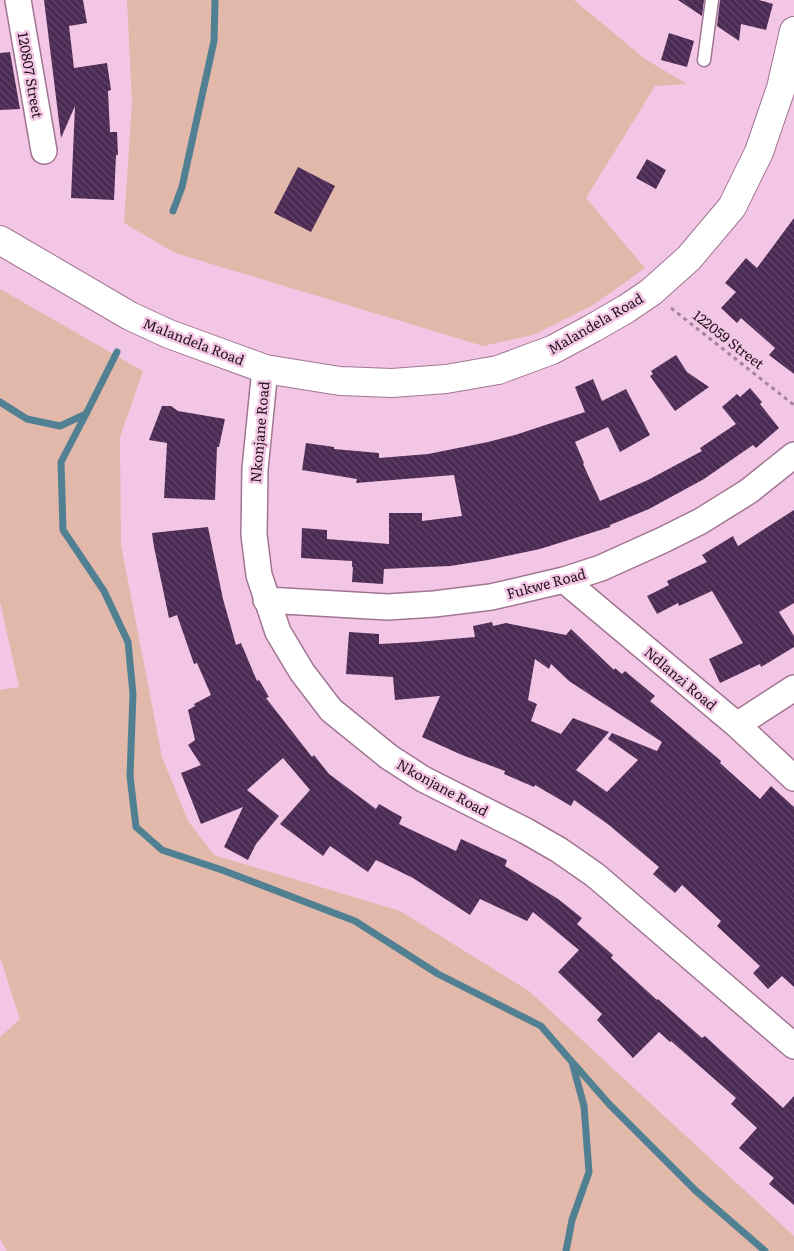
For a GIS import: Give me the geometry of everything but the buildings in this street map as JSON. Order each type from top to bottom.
[{"type":"main road","name":"Malandela Road","points":[[0,240],[130,316],[169,334],[265,369],[340,381],[392,383],[446,379],[498,370],[552,350],[610,318],[651,292],[689,258],[732,207],[760,152],[781,88],[794,31]]},
{"type":"street","name":"120807 Street","points":[[18,0],[44,151]]},
{"type":"street","name":"Nkonjane Road","points":[[265,369],[255,469],[254,535],[259,575],[278,632],[302,672],[331,710],[389,757],[423,779],[526,830],[595,875],[794,1046]]},
{"type":"street","name":"Fukwe Road","points":[[266,600],[388,607],[425,605],[491,597],[564,580],[601,568],[701,521],[749,491],[794,455]]},
{"type":"street","name":"Ndlanzi Road","points":[[564,580],[737,726],[794,778]]},
{"type":"street","points":[[737,726],[794,688]]},
{"type":"lane","points":[[704,60],[712,0]]},
{"type":"path","name":"122059 Street","points":[[651,292],[794,405]]},
{"type":"shaded area","points":[[127,0],[574,0],[645,59],[687,84],[655,86],[586,198],[645,268],[593,305],[533,335],[483,346],[175,253],[124,223],[132,103]]},
{"type":"shaded area","points":[[0,289],[143,371],[120,437],[121,545],[162,757],[188,821],[214,855],[400,911],[529,991],[794,1236],[794,1251],[7,1251],[0,1239],[0,1037],[20,1019],[0,957],[0,690],[19,687],[0,602]]},
{"type":"waterway","points":[[173,211],[182,187],[214,41],[215,0]]},
{"type":"waterway","points":[[0,402],[27,419],[60,426],[86,414],[117,352]]},
{"type":"waterway","points":[[86,414],[61,462],[63,530],[104,591],[128,642],[133,694],[130,776],[136,827],[162,850],[222,870],[355,921],[438,974],[541,1026],[572,1062],[584,1106],[589,1172],[572,1220],[566,1251]]},
{"type":"waterway","points":[[574,1064],[609,1104],[696,1191],[765,1251]]}]
